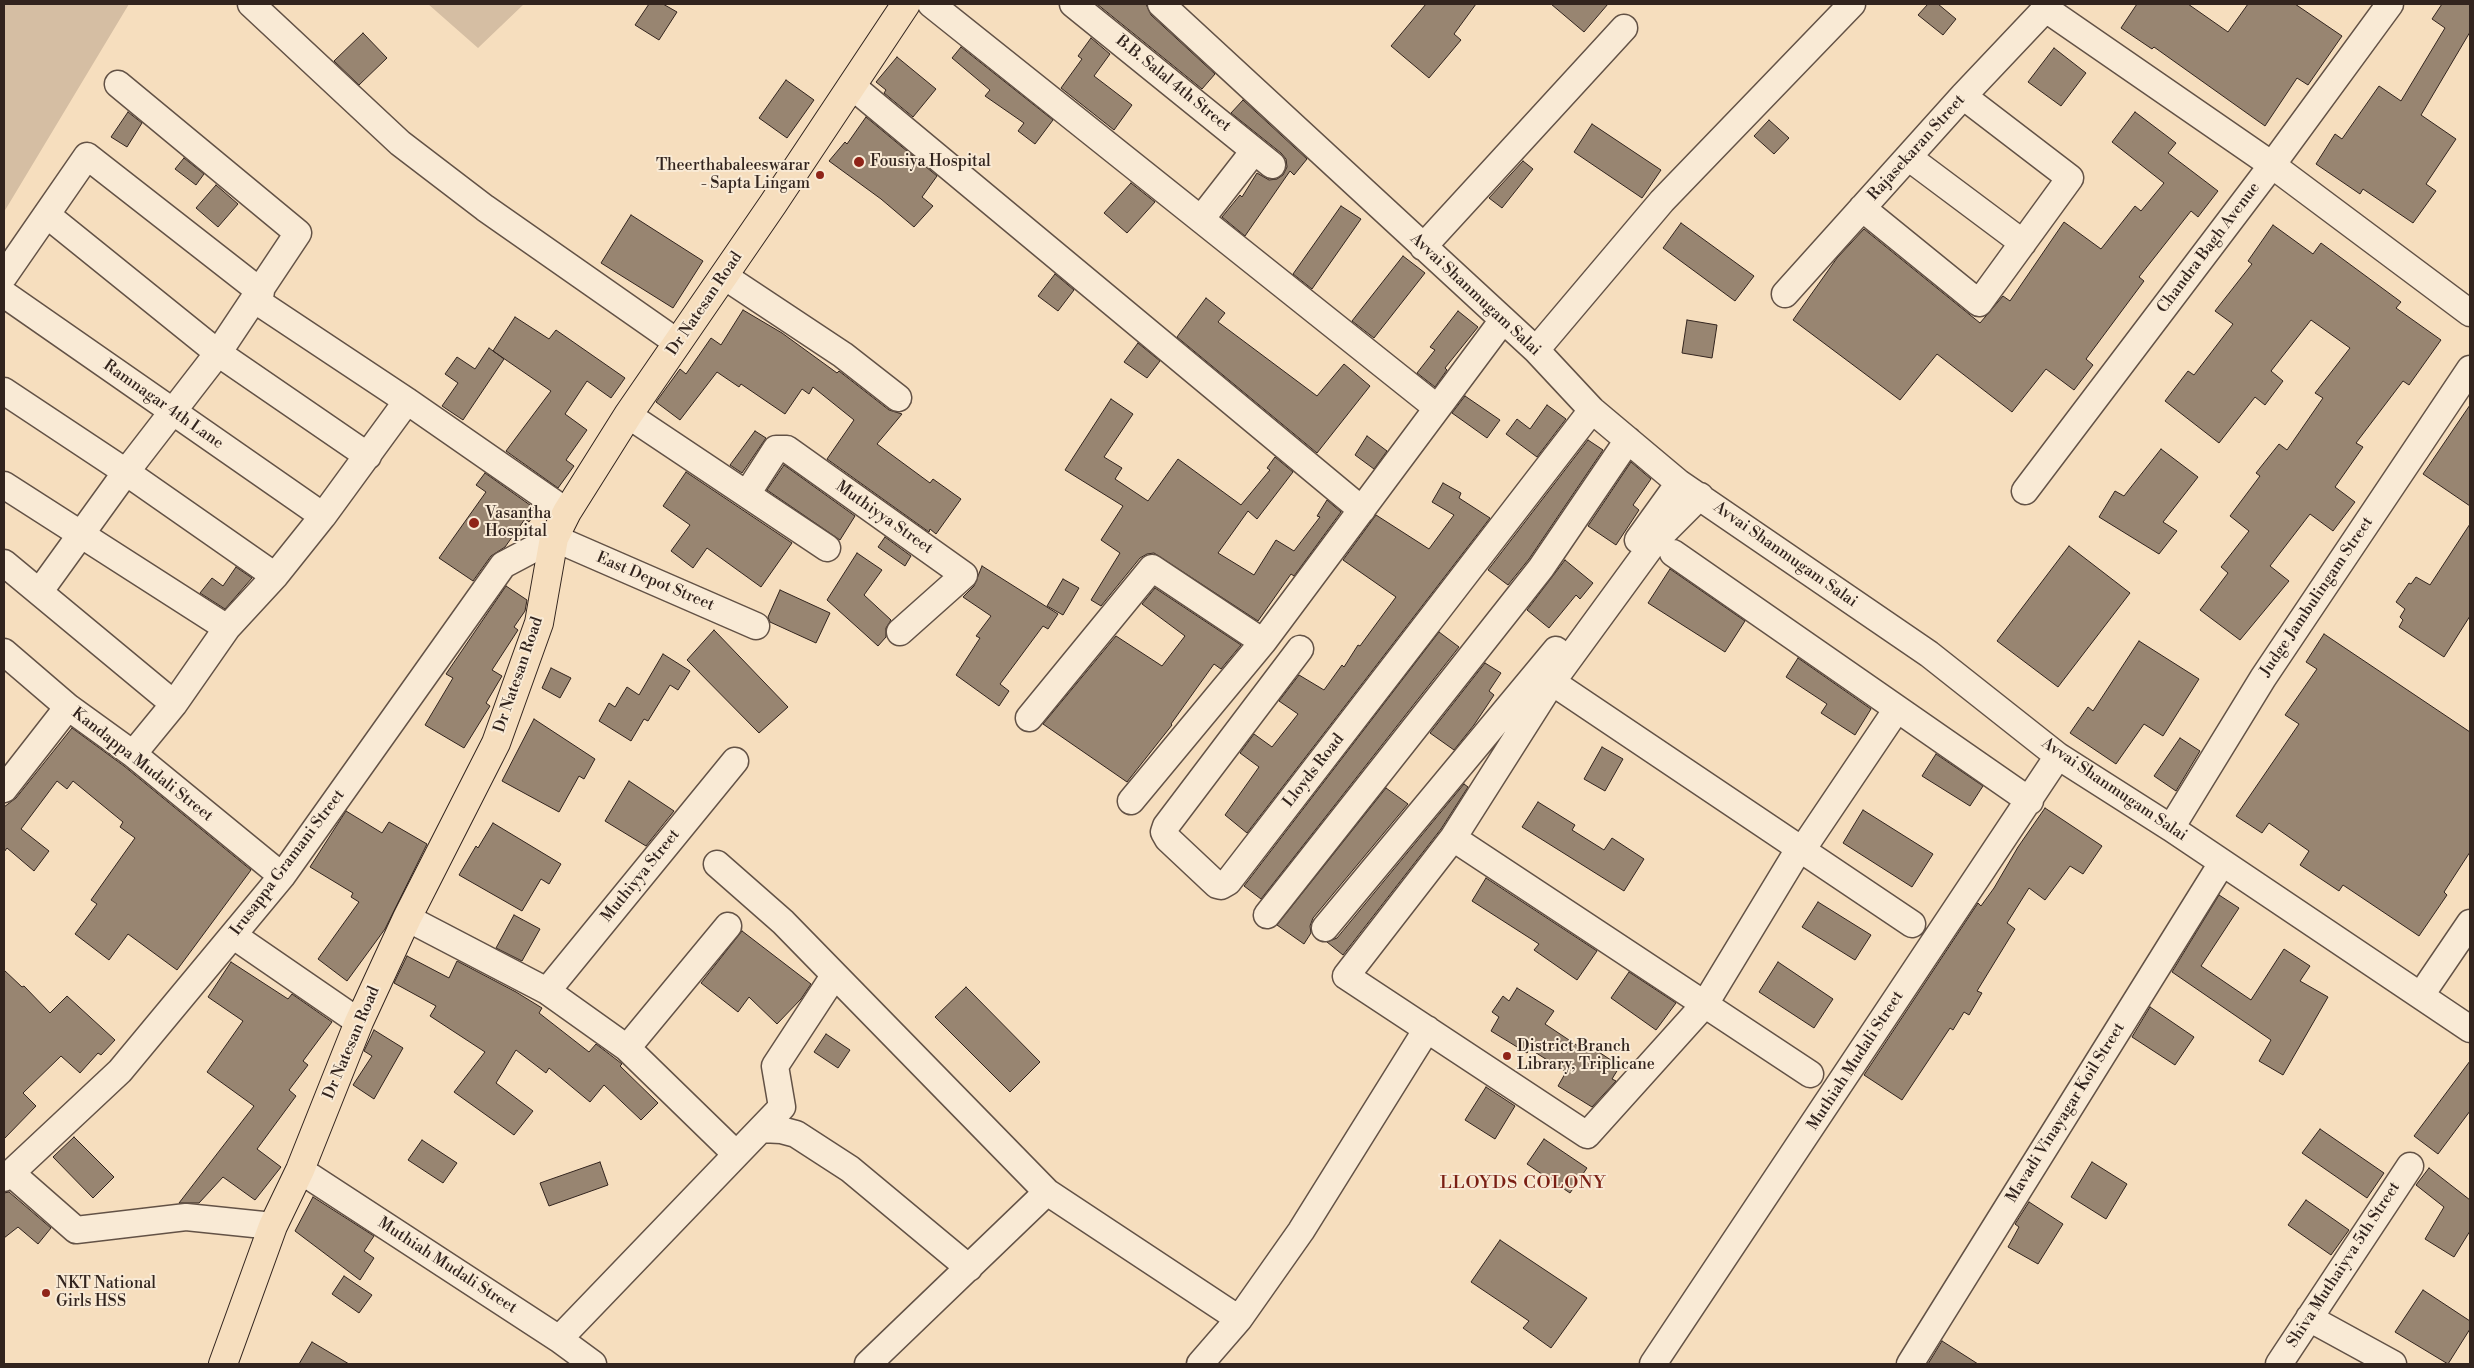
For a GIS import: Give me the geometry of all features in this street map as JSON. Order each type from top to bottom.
[{"type":"main road","name":"Dr Natesan Road","points":[[223,1364],[273,1226],[300,1170],[359,1022],[407,918],[496,743],[539,623],[554,538],[567,512],[628,415],[724,276],[906,4]]},
{"type":"street","points":[[251,4],[400,143],[485,208],[678,343]]},
{"type":"street","points":[[931,4],[1436,408]]},
{"type":"street","name":"B.B. Salal 4th Street","points":[[1073,4],[1263,158],[1201,219]]},
{"type":"street","points":[[1536,350],[1662,201],[1852,4]]},
{"type":"street","name":"Chandra Bagh Avenue","points":[[2025,491],[2272,165],[2390,4]]},
{"type":"street","name":"Avvai Shanmugam Salai","points":[[1164,5],[1536,350],[1592,410],[1690,490],[1929,654],[2058,756],[2171,828],[2470,1029]]},
{"type":"street","points":[[2048,6],[2272,165],[2470,313]]},
{"type":"street","name":"Rajasekaran Street","points":[[1785,294],[1963,96],[2048,6]]},
{"type":"street","points":[[1423,247],[1624,28]]},
{"type":"street","points":[[40,591],[171,411],[218,353],[258,296],[298,233],[118,84]]},
{"type":"street","points":[[852,86],[1362,510]]},
{"type":"street","points":[[1862,208],[1979,303],[2070,178],[1963,96]]},
{"type":"street","points":[[4,276],[87,156],[258,296],[567,512]]},
{"type":"street","points":[[1908,157],[2023,243]]},
{"type":"street","points":[[47,215],[218,353],[368,456]]},
{"type":"street","points":[[724,276],[843,355],[898,398]]},
{"type":"street","name":"Ramnagar 4th Lane","points":[[4,294],[323,516]]},
{"type":"street","points":[[1131,801],[1263,642],[1502,320]]},
{"type":"street","name":"Judge Jambulingam Street","points":[[2171,828],[2263,678],[2470,370]]},
{"type":"street","points":[[4,391],[126,472],[275,576]]},
{"type":"street","points":[[133,754],[174,704],[227,628],[275,576],[323,516],[407,401]]},
{"type":"street","name":"Lloyds Road","points":[[1300,650],[1166,826],[1164,832],[1168,839],[1217,885],[1221,886],[1228,882],[1592,410]]},
{"type":"street","points":[[628,415],[827,548]]},
{"type":"street","points":[[1268,914],[1541,568],[1628,440]]},
{"type":"street","name":"Muthiyya Street","points":[[747,494],[776,449],[787,449],[964,575],[900,632]]},
{"type":"street","points":[[4,485],[227,628]]},
{"type":"street","points":[[1690,490],[1552,682],[1453,838],[1346,976],[1587,1135],[1704,1004],[1800,849],[1802,850],[1897,709]]},
{"type":"street","points":[[1325,928],[1690,490]]},
{"type":"street","name":"East Depot Street","points":[[554,538],[756,626]]},
{"type":"street","name":"Irusappa Gramani Street","points":[[7,1175],[120,1071],[234,936],[282,876],[504,565],[554,538]]},
{"type":"street","points":[[1673,553],[2030,800]]},
{"type":"street","points":[[4,563],[174,704]]},
{"type":"street","points":[[1029,718],[1152,568],[1263,642]]},
{"type":"street","name":"Kandappa Mudali Street","points":[[4,652],[68,707],[133,754],[282,876]]},
{"type":"street","points":[[1552,682],[1912,924]]},
{"type":"street","points":[[4,789],[68,707]]},
{"type":"street","name":"Muthiah Mudali Street","points":[[1653,1364],[2058,756]]},
{"type":"street","name":"Muthiyya Street","points":[[548,991],[735,761]]},
{"type":"street","points":[[1453,838],[1810,1074]]},
{"type":"street","name":"Mavadi Vinayagar Koil Street","points":[[1910,1364],[2222,863]]},
{"type":"street","points":[[717,864],[783,922],[1047,1192],[1239,1319]]},
{"type":"street","points":[[407,918],[548,991],[627,1048],[736,1154]]},
{"type":"street","points":[[2421,995],[2470,924]]},
{"type":"street","points":[[627,1048],[728,926]]},
{"type":"street","points":[[234,936],[359,1022]]},
{"type":"street","points":[[559,1339],[782,1107],[775,1066],[834,976]]},
{"type":"street","points":[[1200,1364],[1239,1319],[1301,1231],[1427,1029]]},
{"type":"street","points":[[761,1129],[781,1130],[796,1134],[850,1169],[969,1268]]},
{"type":"street","name":"Shiva Muthaiyva 5th Street","points":[[2279,1364],[2410,1166]]},
{"type":"street","name":"Muthiah Mudali Street","points":[[300,1170],[559,1339],[593,1364]]},
{"type":"street","points":[[7,1175],[76,1230],[186,1217],[273,1226]]},
{"type":"street","points":[[868,1364],[1047,1192]]},
{"type":"street","points":[[2309,1318],[2393,1364]]},
{"type":"shaded area","points":[[4,4],[129,4],[4,212]]},
{"type":"shaded area","points":[[428,4],[524,4],[478,48]]},
{"type":"building","points":[[649,4],[663,4],[677,12],[659,40],[635,25]]},
{"type":"building","points":[[1097,4],[1146,4],[1151,15],[1215,74],[1202,89]]},
{"type":"building","points":[[1426,4],[1476,4],[1454,34],[1461,40],[1429,78],[1391,46]]},
{"type":"building","points":[[1551,4],[1608,4],[1584,32]]},
{"type":"building","points":[[1928,4],[1938,4],[1956,19],[1943,35],[1918,15]]},
{"type":"building","points":[[2137,4],[2188,4],[2228,32],[2248,4],[2295,4],[2342,36],[2308,85],[2297,78],[2265,126],[2154,47],[2152,49],[2121,28]]},
{"type":"building","points":[[2442,4],[2470,4],[2470,32],[2421,115],[2456,139],[2426,184],[2436,191],[2413,223],[2363,189],[2360,194],[2316,164],[2335,134],[2342,139],[2379,86],[2401,101],[2445,28],[2432,19]]},
{"type":"building","points":[[363,33],[387,58],[359,85],[334,61]]},
{"type":"building","points":[[1091,38],[1110,54],[1094,76],[1132,105],[1114,130],[1061,88],[1082,59],[1078,56]]},
{"type":"building","points":[[961,47],[1053,120],[1035,144],[1018,131],[1024,123],[985,96],[990,90],[952,58]]},
{"type":"building","points":[[2054,48],[2086,73],[2061,106],[2028,82]]},
{"type":"building","points":[[897,57],[936,89],[913,117],[884,93],[886,90],[876,82]]},
{"type":"building","points":[[786,80],[814,100],[787,138],[759,118]]},
{"type":"building","points":[[1243,100],[1307,159],[1294,175],[1290,171],[1245,236],[1222,217],[1240,195],[1242,197],[1257,173],[1269,180],[1277,179],[1283,175],[1287,167],[1286,159],[1281,153],[1231,113]]},
{"type":"building","points":[[128,112],[142,123],[127,147],[111,137]]},
{"type":"building","points":[[2135,112],[2176,143],[2168,153],[2218,191],[2198,217],[2191,211],[2139,277],[2144,281],[2086,359],[2093,365],[2074,390],[2046,369],[2012,412],[1937,354],[1900,400],[1793,320],[1837,258],[1864,229],[1980,323],[2003,296],[2010,301],[2064,222],[2101,249],[2135,206],[2141,211],[2164,183],[2112,142]]},
{"type":"building","points":[[866,117],[937,176],[922,197],[933,206],[914,227],[881,199],[829,161],[845,142],[847,144]]},
{"type":"building","points":[[1769,120],[1789,138],[1774,154],[1754,136]]},
{"type":"building","points":[[1592,124],[1661,170],[1642,198],[1574,152]]},
{"type":"building","points":[[184,158],[204,174],[196,185],[175,169]]},
{"type":"building","points":[[1523,161],[1533,169],[1502,208],[1489,198]]},
{"type":"building","points":[[1131,183],[1155,202],[1127,233],[1104,213]]},
{"type":"building","points":[[216,185],[238,204],[218,227],[196,208]]},
{"type":"building","points":[[1341,206],[1361,219],[1312,289],[1293,274]]},
{"type":"building","points":[[631,215],[703,261],[673,308],[601,263]]},
{"type":"building","points":[[1681,223],[1754,276],[1735,301],[1663,248]]},
{"type":"building","points":[[2273,225],[2313,254],[2321,243],[2401,302],[2396,308],[2441,340],[2409,385],[2403,381],[2356,443],[2363,447],[2335,487],[2355,502],[2333,531],[2310,514],[2270,566],[2289,581],[2240,640],[2200,610],[2228,573],[2221,567],[2249,531],[2230,516],[2260,476],[2256,473],[2279,444],[2287,450],[2323,398],[2315,393],[2350,348],[2311,320],[2271,371],[2283,381],[2265,405],[2255,397],[2219,443],[2165,401],[2188,371],[2194,375],[2233,324],[2215,311],[2252,264],[2248,261]]},
{"type":"building","points":[[1403,256],[1425,273],[1374,338],[1352,321]]},
{"type":"building","points":[[1055,274],[1074,290],[1058,311],[1038,296]]},
{"type":"building","points":[[1206,298],[1225,313],[1218,322],[1317,396],[1344,364],[1370,386],[1317,453],[1177,337]]},
{"type":"building","points":[[743,310],[782,333],[837,373],[839,371],[889,410],[902,414],[877,444],[930,483],[933,479],[961,499],[936,534],[930,529],[929,532],[827,459],[854,420],[813,387],[809,394],[802,389],[785,414],[741,384],[739,387],[717,372],[680,420],[656,402],[680,369],[686,374],[711,338],[721,345]]},
{"type":"building","points":[[1458,311],[1478,327],[1445,368],[1447,370],[1435,387],[1417,373],[1435,350],[1430,347]]},
{"type":"building","points":[[515,317],[549,339],[556,330],[625,378],[611,398],[587,381],[565,414],[587,430],[566,460],[574,466],[558,488],[506,451],[551,391],[493,351]]},
{"type":"building","points":[[1687,320],[1717,325],[1712,358],[1682,353]]},
{"type":"building","points":[[1138,343],[1160,361],[1147,378],[1124,362]]},
{"type":"building","points":[[489,348],[504,359],[463,420],[442,406],[458,383],[445,374],[457,357],[475,369]]},
{"type":"building","points":[[1465,396],[1500,420],[1487,438],[1452,413]]},
{"type":"building","points":[[1111,399],[1133,414],[1104,457],[1122,468],[1115,479],[1148,501],[1178,459],[1241,505],[1270,470],[1267,468],[1275,457],[1293,472],[1257,519],[1248,511],[1218,553],[1254,575],[1276,540],[1294,551],[1320,517],[1317,516],[1327,500],[1341,512],[1294,576],[1291,574],[1258,621],[1154,553],[1140,558],[1101,606],[1091,600],[1120,553],[1101,540],[1123,506],[1065,470]]},
{"type":"building","points":[[1547,405],[1566,419],[1537,457],[1506,434],[1517,419],[1530,429]]},
{"type":"building","points":[[2470,405],[2470,506],[2423,474]]},
{"type":"building","points":[[755,431],[766,438],[742,473],[730,465]]},
{"type":"building","points":[[1367,436],[1387,451],[1374,469],[1355,455]]},
{"type":"building","points":[[1588,440],[1603,450],[1529,559],[1508,585],[1488,570]]},
{"type":"building","points":[[2161,449],[2198,477],[2163,522],[2177,531],[2159,554],[2099,517],[2115,491],[2124,496]]},
{"type":"building","points":[[1631,462],[1651,479],[1633,505],[1639,510],[1616,545],[1588,526]]},
{"type":"building","points":[[784,465],[855,516],[840,540],[767,490]]},
{"type":"building","points":[[686,472],[792,543],[761,587],[707,548],[693,568],[671,551],[690,525],[663,506]]},
{"type":"building","points":[[485,473],[537,510],[529,522],[525,519],[505,547],[491,556],[473,581],[439,558],[486,492],[476,485]]},
{"type":"building","points":[[1443,483],[1461,493],[1459,498],[1490,518],[1247,833],[1225,815],[1259,767],[1240,753],[1254,734],[1272,747],[1298,714],[1279,701],[1299,675],[1324,690],[1342,665],[1344,667],[1358,645],[1360,646],[1396,597],[1343,560],[1376,515],[1429,549],[1454,515],[1432,502]]},
{"type":"building","points":[[2470,524],[2470,616],[2444,657],[2399,627],[2403,620],[2400,617],[2405,609],[2396,602],[2409,583],[2411,584],[2416,577],[2430,585]]},
{"type":"building","points":[[885,537],[911,556],[905,566],[878,547]]},
{"type":"building","points":[[2069,546],[2130,593],[2058,687],[1997,641]]},
{"type":"building","points":[[857,553],[882,570],[864,595],[891,620],[886,628],[886,637],[878,646],[827,600]]},
{"type":"building","points":[[1565,560],[1593,583],[1580,599],[1576,595],[1549,628],[1527,610]]},
{"type":"building","points":[[982,566],[1058,614],[1048,629],[1043,626],[1000,684],[1009,691],[999,706],[956,675],[980,638],[976,636],[991,616],[963,597],[974,586]]},
{"type":"building","points":[[236,567],[252,578],[225,609],[200,593],[212,578],[223,586]]},
{"type":"building","points":[[1670,569],[1745,621],[1725,652],[1648,603]]},
{"type":"building","points":[[1063,579],[1079,588],[1063,615],[1047,606]]},
{"type":"building","points":[[506,586],[527,600],[525,611],[514,627],[518,630],[492,670],[502,676],[486,703],[490,706],[464,748],[425,725],[453,678],[446,674]]},
{"type":"building","points":[[1155,588],[1241,645],[1221,669],[1214,664],[1172,725],[1127,782],[1043,724],[1116,636],[1162,666],[1185,636],[1142,604]]},
{"type":"building","points":[[780,590],[830,613],[816,643],[770,622],[768,617]]},
{"type":"building","points":[[714,630],[788,707],[759,733],[687,660]]},
{"type":"building","points":[[1439,632],[1459,647],[1261,899],[1244,886]]},
{"type":"building","points":[[2324,634],[2470,732],[2470,852],[2444,892],[2447,895],[2419,936],[2343,885],[2339,891],[2300,865],[2309,851],[2269,823],[2262,833],[2236,816],[2299,724],[2285,715],[2317,669],[2306,662]]},
{"type":"building","points":[[2139,641],[2199,679],[2163,736],[2144,724],[2116,764],[2070,733],[2088,707],[2093,711]]},
{"type":"building","points":[[663,654],[690,671],[678,690],[670,685],[648,721],[644,719],[631,741],[599,721],[609,703],[615,707],[627,687],[639,695]]},
{"type":"building","points":[[1798,658],[1871,709],[1855,735],[1821,713],[1827,704],[1786,677]]},
{"type":"building","points":[[1485,663],[1501,673],[1489,691],[1494,695],[1454,750],[1430,733]]},
{"type":"building","points":[[551,668],[571,678],[560,698],[542,688]]},
{"type":"building","points":[[534,719],[595,759],[584,779],[579,776],[559,812],[502,781]]},
{"type":"building","points":[[72,728],[124,766],[251,870],[177,970],[128,934],[109,960],[75,934],[97,904],[91,900],[135,838],[120,827],[123,822],[73,781],[67,789],[57,781],[21,829],[49,851],[34,871],[7,848],[4,852],[4,807],[16,798]]},
{"type":"building","points":[[2180,738],[2200,751],[2176,791],[2154,776]]},
{"type":"building","points":[[1602,747],[1623,759],[1605,791],[1584,779]]},
{"type":"building","points":[[1936,754],[1983,786],[1970,806],[1922,776]]},
{"type":"building","points":[[629,781],[674,811],[646,846],[605,821]]},
{"type":"building","points":[[1464,784],[1468,787],[1441,829],[1343,955],[1327,942],[1337,938]]},
{"type":"building","points":[[1386,788],[1408,804],[1313,918],[1310,926],[1311,933],[1304,944],[1277,925]]},
{"type":"building","points":[[1538,802],[1575,825],[1572,830],[1604,850],[1612,838],[1644,859],[1624,891],[1522,827]]},
{"type":"building","points":[[2045,808],[2102,846],[2083,874],[2070,866],[2045,900],[2029,888],[2007,923],[2015,929],[1977,991],[1982,993],[1969,1015],[1964,1012],[1953,1030],[1950,1028],[1902,1100],[1864,1075],[1978,903],[1981,906],[1994,888],[2018,847]]},
{"type":"building","points":[[1863,810],[1933,854],[1912,887],[1843,843]]},
{"type":"building","points":[[346,811],[382,833],[389,822],[427,844],[385,929],[347,981],[318,959],[359,902],[351,897],[353,893],[310,867]]},
{"type":"building","points":[[493,823],[561,864],[549,884],[541,879],[522,911],[459,875],[476,846],[478,848]]},
{"type":"building","points":[[1486,878],[1597,951],[1577,980],[1534,950],[1539,944],[1472,901]]},
{"type":"building","points":[[2219,895],[2239,908],[2201,966],[2251,1000],[2284,949],[2310,966],[2300,981],[2328,997],[2283,1075],[2259,1061],[2271,1040],[2172,972]]},
{"type":"building","points":[[1818,902],[1871,935],[1855,960],[1802,927]]},
{"type":"building","points":[[514,915],[540,929],[522,961],[496,948]]},
{"type":"building","points":[[742,931],[811,984],[801,999],[777,1024],[749,997],[738,1012],[701,983]]},
{"type":"building","points":[[407,956],[449,978],[457,961],[516,992],[542,1008],[539,1013],[589,1052],[596,1044],[617,1060],[622,1064],[620,1066],[658,1103],[641,1120],[604,1085],[590,1102],[549,1068],[546,1073],[516,1050],[496,1083],[533,1111],[514,1135],[454,1092],[485,1052],[430,1016],[436,1006],[394,983]]},
{"type":"building","points":[[231,962],[288,999],[292,994],[332,1022],[303,1061],[308,1065],[289,1090],[296,1096],[257,1149],[281,1167],[255,1200],[223,1177],[199,1203],[179,1203],[254,1106],[207,1072],[243,1021],[208,997]]},
{"type":"building","points":[[1778,962],[1833,999],[1814,1028],[1759,992]]},
{"type":"building","points":[[4,970],[22,987],[24,986],[50,1013],[67,996],[115,1040],[101,1055],[98,1053],[80,1073],[61,1056],[23,1093],[36,1106],[4,1139]]},
{"type":"building","points":[[1629,972],[1676,1003],[1656,1030],[1611,998]]},
{"type":"building","points":[[966,987],[1040,1062],[1010,1092],[935,1017]]},
{"type":"building","points":[[1517,988],[1554,1011],[1545,1024],[1581,1048],[1585,1043],[1620,1066],[1612,1079],[1616,1081],[1592,1107],[1558,1086],[1566,1072],[1530,1049],[1527,1053],[1491,1031],[1499,1017],[1492,1012],[1503,996],[1509,1001]]},
{"type":"building","points":[[2150,1007],[2194,1037],[2175,1065],[2132,1037]]},
{"type":"building","points":[[374,1030],[403,1048],[374,1099],[353,1085],[372,1056],[364,1051]]},
{"type":"building","points":[[826,1034],[850,1050],[838,1068],[814,1052]]},
{"type":"building","points":[[2470,1061],[2470,1111],[2438,1154],[2414,1136]]},
{"type":"building","points":[[1486,1087],[1515,1106],[1495,1139],[1465,1120]]},
{"type":"building","points":[[2320,1129],[2384,1173],[2367,1198],[2302,1153]]},
{"type":"building","points":[[74,1137],[114,1177],[93,1198],[53,1157]]},
{"type":"building","points":[[1544,1139],[1587,1168],[1570,1193],[1527,1164]]},
{"type":"building","points":[[422,1140],[457,1163],[443,1183],[408,1160]]},
{"type":"building","points":[[600,1162],[608,1185],[549,1206],[540,1183]]},
{"type":"building","points":[[2092,1162],[2127,1184],[2106,1219],[2071,1197]]},
{"type":"building","points":[[2429,1168],[2470,1200],[2470,1231],[2454,1257],[2425,1239],[2444,1207],[2416,1185]]},
{"type":"building","points":[[9,1192],[51,1228],[38,1244],[18,1227],[4,1238],[4,1193]]},
{"type":"building","points":[[313,1197],[374,1236],[364,1251],[374,1258],[360,1280],[295,1231]]},
{"type":"building","points":[[2306,1200],[2349,1230],[2331,1255],[2288,1225]]},
{"type":"building","points":[[2029,1202],[2063,1224],[2038,1264],[2008,1247],[2019,1227],[2015,1224]]},
{"type":"building","points":[[1500,1240],[1587,1298],[1551,1348],[1523,1328],[1529,1321],[1471,1282]]},
{"type":"building","points":[[344,1276],[372,1295],[359,1313],[332,1294]]},
{"type":"building","points":[[2423,1290],[2470,1321],[2470,1329],[2448,1364],[2395,1332]]},
{"type":"building","points":[[1942,1341],[1978,1364],[1928,1364]]},
{"type":"building","points":[[312,1342],[349,1364],[299,1364]]},
{"type":"place","name":"Fousiya Hospital","points":[[859,162]]},
{"type":"place","name":"Theerthabaleeswarar - Sapta Lingam","points":[[820,175]]},
{"type":"place","name":"Vasantha Hospital","points":[[474,523]]},
{"type":"place","name":"District Branch Library, Triplicane","points":[[1507,1056]]},
{"type":"place","name":"NKT National Girls HSS","points":[[46,1293]]},
{"type":"district","name":"LLOYDS COLONY","points":[[1523,1184]]}]
